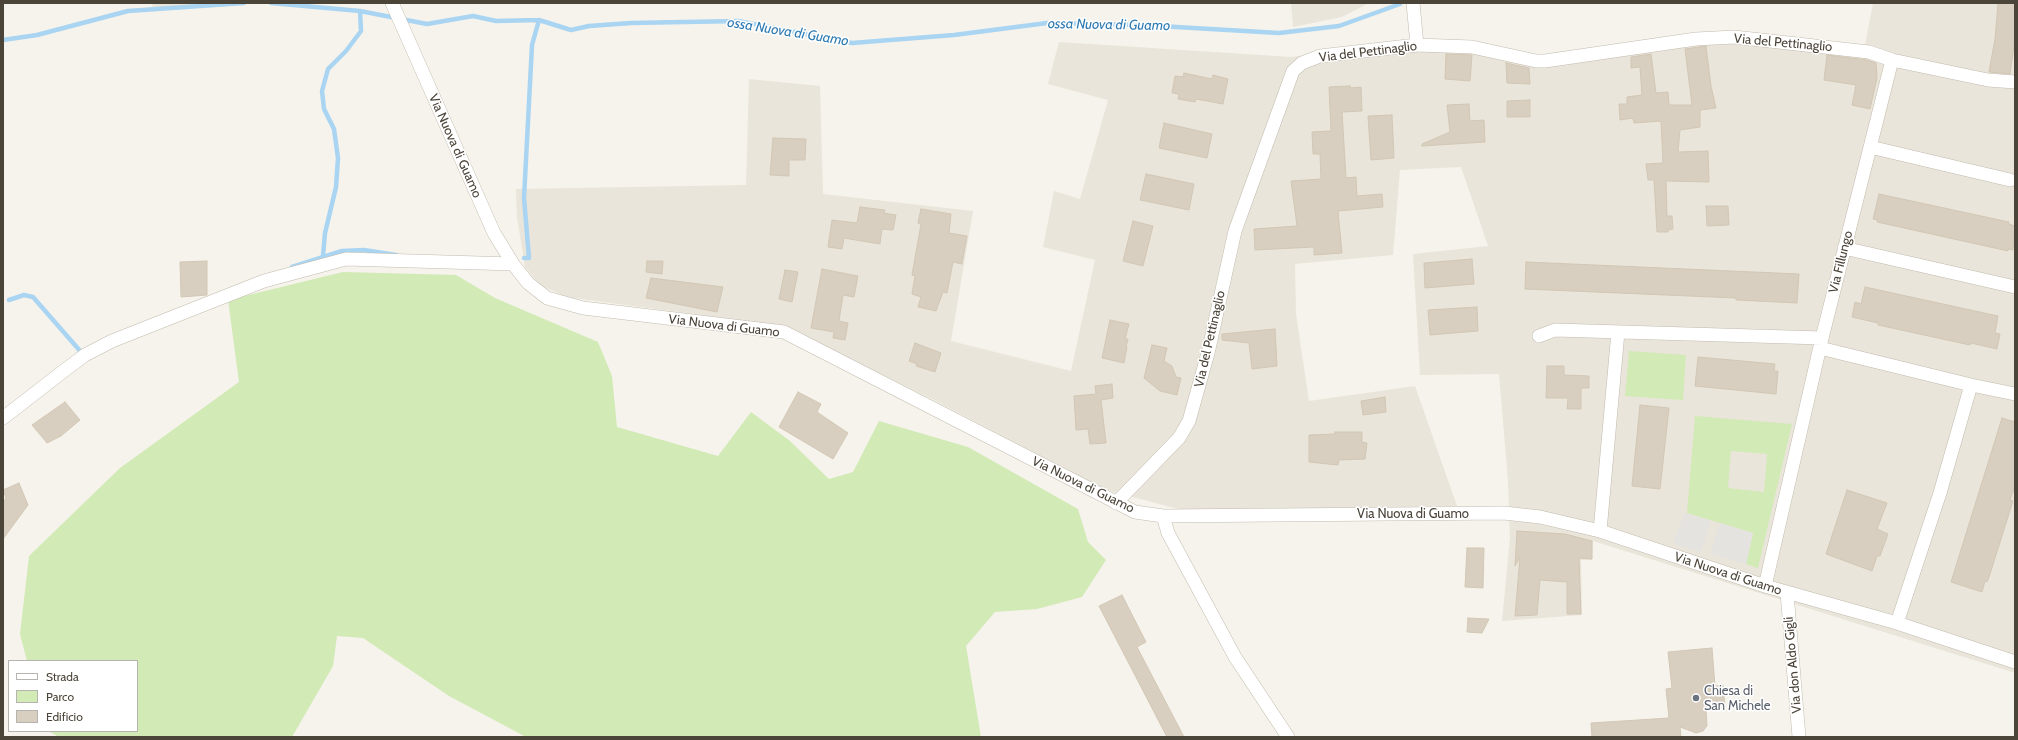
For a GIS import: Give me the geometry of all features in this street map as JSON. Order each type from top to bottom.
[{"type":"street","points":[[1413,3],[1417,45]]},
{"type":"street","name":"Via Nuova di Guamo","points":[[393,6],[494,233],[512,264],[528,283],[547,298],[583,308],[784,332],[1135,512],[1163,516],[1504,513],[1540,517],[1600,532],[1787,593],[1898,623],[2015,662]]},
{"type":"street","name":"Via del Pettinaglio","points":[[1116,503],[1179,438],[1189,421],[1208,352],[1234,231],[1293,71],[1302,63],[1320,56],[1417,45],[1472,47],[1536,61],[1545,61],[1696,39],[1750,37],[1869,52],[1892,60]]},
{"type":"street","points":[[1892,60],[1988,80],[2015,82]]},
{"type":"street","name":"Via Fillungo","points":[[1765,586],[1821,343],[1892,60]]},
{"type":"street","points":[[1870,147],[2010,180]]},
{"type":"street","points":[[1844,248],[2015,287]]},
{"type":"street","points":[[3,418],[85,355],[112,341],[264,281],[346,258],[512,264]]},
{"type":"street","points":[[1539,336],[1555,330],[1821,343],[1971,385],[2015,394]]},
{"type":"street","points":[[1600,532],[1618,332]]},
{"type":"street","points":[[1898,623],[1940,493],[1971,385]]},
{"type":"street","points":[[1163,516],[1168,533],[1235,657],[1288,737]]},
{"type":"street","name":"Via don Aldo Gigli","points":[[1787,593],[1799,737]]},
{"type":"shaded area","points":[[152,3],[231,3],[153,10]]},
{"type":"shaded area","points":[[1291,3],[1369,3],[1342,17],[1293,27]]},
{"type":"shaded area","points":[[1873,3],[2015,3],[2015,673],[1593,541],[1592,560],[1581,560],[1582,615],[1502,621],[1510,538],[1508,481],[1499,374],[1420,375],[1413,254],[1488,246],[1461,167],[1400,170],[1393,255],[1295,264],[1296,314],[1309,401],[1415,386],[1457,506],[1186,511],[1106,490],[934,400],[783,326],[566,297],[540,285],[525,267],[517,217],[516,189],[746,185],[749,79],[820,86],[823,194],[973,211],[951,341],[1071,371],[1095,260],[1043,247],[1054,191],[1080,199],[1108,100],[1048,84],[1059,42],[1291,57],[1391,43],[1547,55],[1673,37],[1865,45]]},
{"type":"shaded area","points":[[1685,513],[1711,521],[1701,552],[1673,544]]},
{"type":"shaded area","points":[[1720,523],[1753,533],[1746,564],[1710,554]]},
{"type":"green space","points":[[343,272],[456,275],[495,298],[598,342],[612,376],[617,427],[718,456],[751,412],[790,441],[829,479],[853,472],[879,421],[968,447],[1078,509],[1088,542],[1106,560],[1082,597],[1037,609],[995,612],[966,646],[981,737],[526,737],[449,696],[363,638],[337,636],[333,666],[292,737],[59,737],[50,732],[138,732],[138,660],[27,660],[20,634],[29,556],[120,468],[239,382],[228,300]]},
{"type":"green space","points":[[1629,351],[1686,355],[1683,400],[1625,396]]},
{"type":"green space","points":[[1695,416],[1792,424],[1758,568],[1746,564],[1753,533],[1687,513]],"holes":[[[1731,451],[1767,454],[1764,492],[1728,488]]]},
{"type":"building","points":[[1998,3],[2015,3],[2015,39],[2010,74],[1989,72],[1995,39]]},
{"type":"building","points":[[1706,46],[1711,86],[1716,108],[1700,110],[1700,127],[1680,130],[1678,152],[1708,151],[1709,182],[1666,181],[1667,216],[1672,216],[1673,229],[1668,230],[1668,232],[1657,232],[1654,180],[1648,180],[1646,164],[1663,163],[1661,121],[1634,123],[1633,118],[1620,120],[1619,104],[1627,104],[1627,97],[1642,95],[1640,67],[1631,68],[1631,57],[1651,54],[1656,93],[1668,92],[1669,105],[1692,105],[1685,49]]},
{"type":"building","points":[[1446,54],[1472,55],[1470,81],[1445,79]]},
{"type":"building","points":[[1827,55],[1867,60],[1876,63],[1877,78],[1870,109],[1852,105],[1856,85],[1824,80]]},
{"type":"building","points":[[1506,63],[1529,68],[1530,84],[1507,83]]},
{"type":"building","points":[[1184,73],[1212,79],[1213,75],[1228,79],[1223,104],[1196,99],[1195,102],[1178,99],[1179,94],[1172,93],[1175,76],[1183,77]]},
{"type":"building","points":[[1350,86],[1350,88],[1361,87],[1362,111],[1342,112],[1346,178],[1356,177],[1357,196],[1382,194],[1383,207],[1338,211],[1342,253],[1314,255],[1314,247],[1255,250],[1254,229],[1297,226],[1291,181],[1321,179],[1320,154],[1313,154],[1312,132],[1331,131],[1329,87]]},
{"type":"building","points":[[1530,100],[1530,117],[1507,117],[1507,101]]},
{"type":"building","points":[[1469,104],[1470,121],[1484,120],[1485,142],[1422,146],[1422,144],[1450,132],[1447,105]]},
{"type":"building","points":[[1392,115],[1394,158],[1371,160],[1368,116]]},
{"type":"building","points":[[1164,123],[1212,134],[1207,158],[1159,148]]},
{"type":"building","points":[[773,138],[806,139],[805,160],[789,160],[789,176],[770,175]]},
{"type":"building","points":[[1146,174],[1194,184],[1189,210],[1140,200]]},
{"type":"building","points":[[1879,194],[2009,222],[2009,224],[2015,226],[2013,250],[2008,249],[2008,251],[1877,222],[1878,220],[1873,219]]},
{"type":"building","points":[[1706,206],[1728,206],[1729,225],[1707,226]]},
{"type":"building","points":[[860,207],[885,210],[884,213],[896,215],[893,230],[882,229],[880,244],[844,238],[842,249],[828,247],[832,220],[857,223]]},
{"type":"building","points":[[921,209],[951,214],[949,233],[967,236],[962,264],[953,262],[947,293],[943,292],[936,311],[918,307],[921,297],[912,294],[915,276],[912,275],[921,224],[918,223]]},
{"type":"building","points":[[1133,221],[1153,226],[1143,266],[1123,261]]},
{"type":"building","points":[[1472,259],[1474,284],[1425,288],[1424,263]]},
{"type":"building","points":[[207,261],[207,295],[181,297],[180,262]]},
{"type":"building","points":[[647,261],[663,261],[662,274],[646,272]]},
{"type":"building","points":[[1526,262],[1799,274],[1797,303],[1736,300],[1736,298],[1525,289]]},
{"type":"building","points":[[822,269],[858,276],[854,297],[843,295],[839,321],[848,323],[845,340],[833,338],[834,332],[811,328]]},
{"type":"building","points":[[785,270],[798,272],[792,302],[779,299]]},
{"type":"building","points":[[651,278],[723,287],[717,312],[646,298]]},
{"type":"building","points":[[1865,287],[1998,316],[1995,333],[2000,334],[1997,349],[1971,343],[1970,345],[1878,325],[1878,323],[1852,317],[1855,302],[1861,304]]},
{"type":"building","points":[[1477,307],[1478,331],[1430,335],[1428,310]]},
{"type":"building","points":[[1110,320],[1129,324],[1125,339],[1128,339],[1124,363],[1102,358]]},
{"type":"building","points":[[1275,329],[1277,366],[1252,369],[1249,343],[1222,340],[1222,334]]},
{"type":"building","points":[[915,343],[941,353],[935,372],[916,366],[917,364],[909,361]]},
{"type":"building","points":[[1152,345],[1167,348],[1164,361],[1172,366],[1176,377],[1181,378],[1177,395],[1160,391],[1144,378]]},
{"type":"building","points":[[1698,357],[1775,364],[1774,371],[1778,371],[1776,394],[1695,386]]},
{"type":"building","points":[[1547,366],[1564,366],[1564,375],[1589,376],[1589,388],[1581,388],[1581,409],[1567,409],[1568,398],[1546,398]]},
{"type":"building","points":[[1112,384],[1113,398],[1101,400],[1106,443],[1090,444],[1088,429],[1076,430],[1074,396],[1096,394],[1095,386]]},
{"type":"building","points":[[798,392],[821,404],[817,412],[848,433],[833,459],[779,427]]},
{"type":"building","points":[[1385,397],[1386,412],[1363,415],[1361,401]]},
{"type":"building","points":[[65,402],[80,420],[61,436],[47,443],[32,425]]},
{"type":"building","points":[[1640,405],[1669,408],[1660,489],[1632,486]]},
{"type":"building","points":[[2002,418],[2015,422],[2015,486],[2010,500],[2013,501],[1989,577],[1987,582],[1985,581],[1982,592],[1951,582]]},
{"type":"building","points":[[1335,432],[1362,432],[1362,442],[1367,443],[1365,459],[1339,460],[1338,465],[1309,462],[1309,435],[1335,434]]},
{"type":"building","points":[[19,483],[28,505],[3,539],[3,502],[6,498],[3,490]]},
{"type":"building","points":[[1847,490],[1887,503],[1877,529],[1888,534],[1880,556],[1877,556],[1872,571],[1826,554]]},
{"type":"building","points":[[1517,531],[1565,534],[1592,541],[1592,559],[1579,558],[1581,614],[1567,614],[1567,582],[1540,580],[1537,615],[1515,616],[1520,557],[1515,566]]},
{"type":"building","points":[[1467,548],[1484,548],[1483,588],[1465,587]]},
{"type":"building","points":[[1122,595],[1146,642],[1137,647],[1184,737],[1167,737],[1099,606]]},
{"type":"building","points":[[1468,618],[1489,619],[1482,633],[1467,632]]},
{"type":"building","name":"Chiesa di San Michele","points":[[1712,648],[1715,686],[1723,685],[1725,707],[1706,708],[1707,726],[1703,731],[1696,733],[1680,727],[1681,737],[1592,737],[1591,723],[1669,718],[1666,689],[1672,688],[1668,652]]},
{"type":"waterway","name":"ossa Nuova di Guamo","points":[[3,40],[37,35],[128,11],[244,3]]},
{"type":"waterway","name":"ossa Nuova di Guamo","points":[[271,3],[360,11],[427,24],[473,16],[496,21],[539,20],[571,30],[589,26],[631,23],[738,21],[852,43],[954,35],[1047,23],[1142,25],[1279,33],[1339,26],[1400,4]]},
{"type":"waterway","points":[[323,256],[325,233],[336,187],[338,158],[334,129],[324,109],[322,91],[328,69],[346,51],[361,31],[360,11]]},
{"type":"waterway","points":[[524,258],[529,258],[524,198],[532,45],[539,20]]},
{"type":"waterway","points":[[292,267],[342,251],[364,250],[396,255]]},
{"type":"waterway","points":[[9,300],[24,295],[33,297],[81,352],[78,354]]},
{"type":"place","name":"Chiesa di San Michele","points":[[1696,698]]}]
